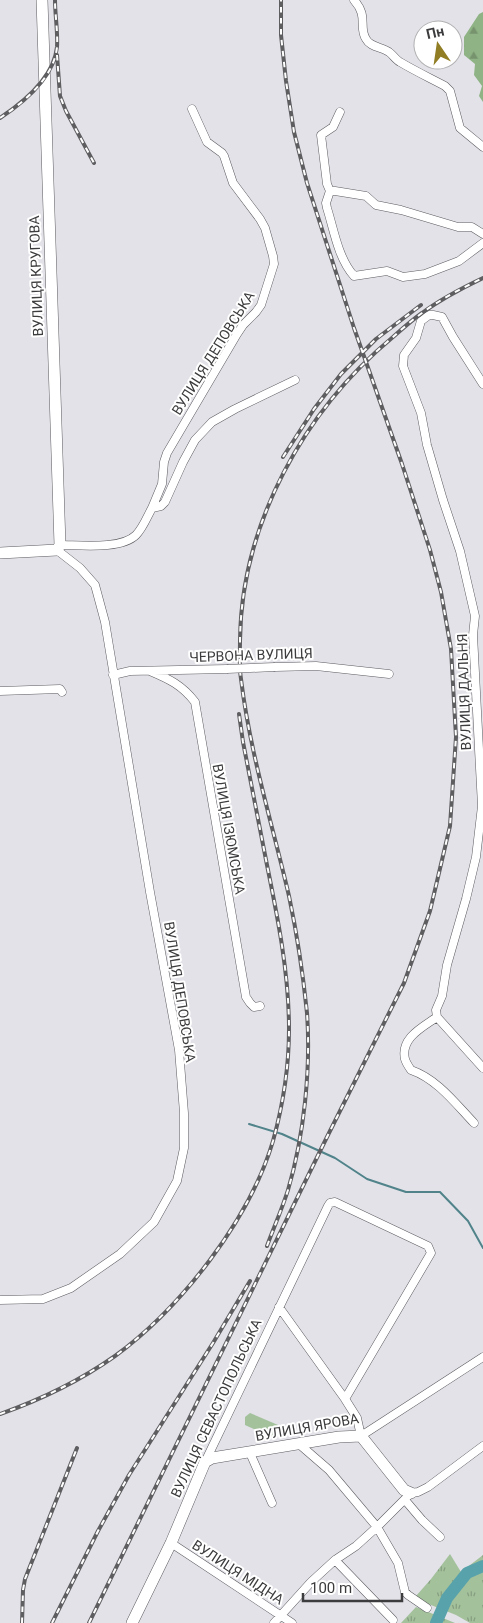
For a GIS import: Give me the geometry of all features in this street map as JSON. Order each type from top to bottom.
[{"type":"street","name":"ВУЛИЦЯ КРУГОВА","points":[[42,0],[58,548]]},
{"type":"street","points":[[354,0],[360,8],[363,20],[363,34],[369,44],[389,52],[398,61],[445,86],[450,91],[460,128],[483,147]]},
{"type":"street","name":"ВУЛИЦЯ ДЕПОВСЬКА","points":[[58,548],[114,544],[127,541],[136,535],[152,508],[162,484],[167,452],[237,334],[261,305],[274,264],[263,223],[233,183],[224,156],[207,142],[192,110]]},
{"type":"street","points":[[340,112],[333,127],[321,135],[327,184],[330,192],[326,203],[340,251],[348,269],[354,276],[386,271],[403,277],[425,274],[458,261],[483,243]]},
{"type":"street","points":[[330,192],[335,191],[366,196],[376,205],[401,210],[458,227],[472,227],[483,234]]},
{"type":"street","name":"ВУЛИЦЯ ДАЛЬНЯ","points":[[437,1017],[436,1010],[442,996],[447,965],[476,857],[482,806],[473,635],[475,616],[460,552],[427,445],[421,413],[403,366],[404,354],[416,338],[420,324],[429,315],[442,318],[483,384]]},
{"type":"street","name":"ВУЛИЦЯ ДЕПОВСЬКА","points":[[152,508],[161,506],[166,502],[183,462],[195,440],[212,422],[295,380]]},
{"type":"street","name":"ВУЛИЦЯ ДЕПОВСЬКА","points":[[0,1300],[43,1299],[70,1288],[120,1254],[154,1222],[177,1181],[184,1148],[184,1113],[179,1050],[150,892],[106,622],[95,585],[58,548]]},
{"type":"street","points":[[0,553],[58,548]]},
{"type":"street","points":[[475,616],[483,613]]},
{"type":"street","name":"ЧЕРВОНА ВУЛИЦЯ","points":[[114,675],[130,671],[150,670],[316,666],[389,674]]},
{"type":"street","name":"ВУЛИЦЯ ІЗЮМСЬКА","points":[[150,670],[186,690],[195,702],[246,997],[254,1007],[260,1006]]},
{"type":"street","points":[[0,691],[60,689],[62,692]]},
{"type":"street","points":[[474,1122],[443,1090],[423,1074],[411,1070],[405,1059],[405,1048],[409,1038],[437,1017],[483,1068]]},
{"type":"street","name":"ВУЛИЦЯ СЕВАСТОПОЛЬСЬКА","points":[[132,1623],[171,1543],[205,1462],[279,1307],[328,1206],[330,1203],[335,1202],[428,1246],[431,1253],[346,1399]]},
{"type":"street","points":[[279,1307],[346,1399],[357,1418],[361,1436],[404,1490],[422,1520],[440,1537]]},
{"type":"street","name":"ВУЛИЦЯ ЯРОВА","points":[[205,1462],[220,1456],[250,1453],[339,1437],[361,1436],[483,1357]]},
{"type":"street","points":[[299,1444],[328,1470],[377,1527],[398,1563],[405,1592],[427,1608]]},
{"type":"street","points":[[274,1623],[334,1560],[356,1546],[408,1496],[428,1487],[483,1446]]},
{"type":"street","points":[[250,1453],[272,1503]]},
{"type":"street","name":"ВУЛИЦЯ МІДНА","points":[[171,1543],[292,1623]]},
{"type":"street","points":[[334,1560],[393,1620]]},
{"type":"green space","points":[[483,12],[483,102],[479,96],[482,86],[474,75],[475,64],[464,55],[464,37],[479,14]]},
{"type":"green space","points":[[250,1413],[278,1425],[272,1437],[245,1425],[245,1417]]},
{"type":"green space","points":[[450,1554],[461,1572],[483,1555],[483,1623],[470,1623],[426,1603],[416,1596]]},
{"type":"green space","points":[[416,1607],[455,1623],[401,1623]]},
{"type":"waterway","points":[[249,1124],[282,1134],[335,1158],[367,1179],[406,1192],[440,1192],[468,1221],[483,1248]]},
{"type":"waterway","points":[[436,1623],[447,1598],[467,1573],[483,1566]]},
{"type":"railway","points":[[0,118],[28,97],[50,69],[57,47],[55,0]]},
{"type":"railway","points":[[89,1623],[404,983],[430,911],[450,826],[456,737],[451,649],[441,592],[430,550],[402,464],[354,328],[307,183],[294,132],[286,81],[281,35],[281,0]]},
{"type":"railway","points":[[57,55],[60,96],[94,163]]},
{"type":"railway","points":[[267,1246],[281,1211],[294,1169],[305,1102],[308,1034],[304,984],[292,910],[250,734],[240,674],[243,597],[252,555],[265,513],[284,473],[306,435],[332,399],[361,367],[415,319],[444,298],[483,278]]},
{"type":"railway","points":[[283,457],[314,409],[341,374],[376,339],[421,305]]},
{"type":"railway","points":[[0,1414],[45,1396],[88,1373],[115,1356],[164,1313],[210,1260],[230,1231],[248,1201],[273,1141],[280,1114],[287,1071],[289,1008],[279,926],[239,714]]},
{"type":"railway","points":[[52,1623],[98,1531],[129,1475],[250,1281]]},
{"type":"railway","points":[[22,1623],[25,1579],[77,1448]]}]
